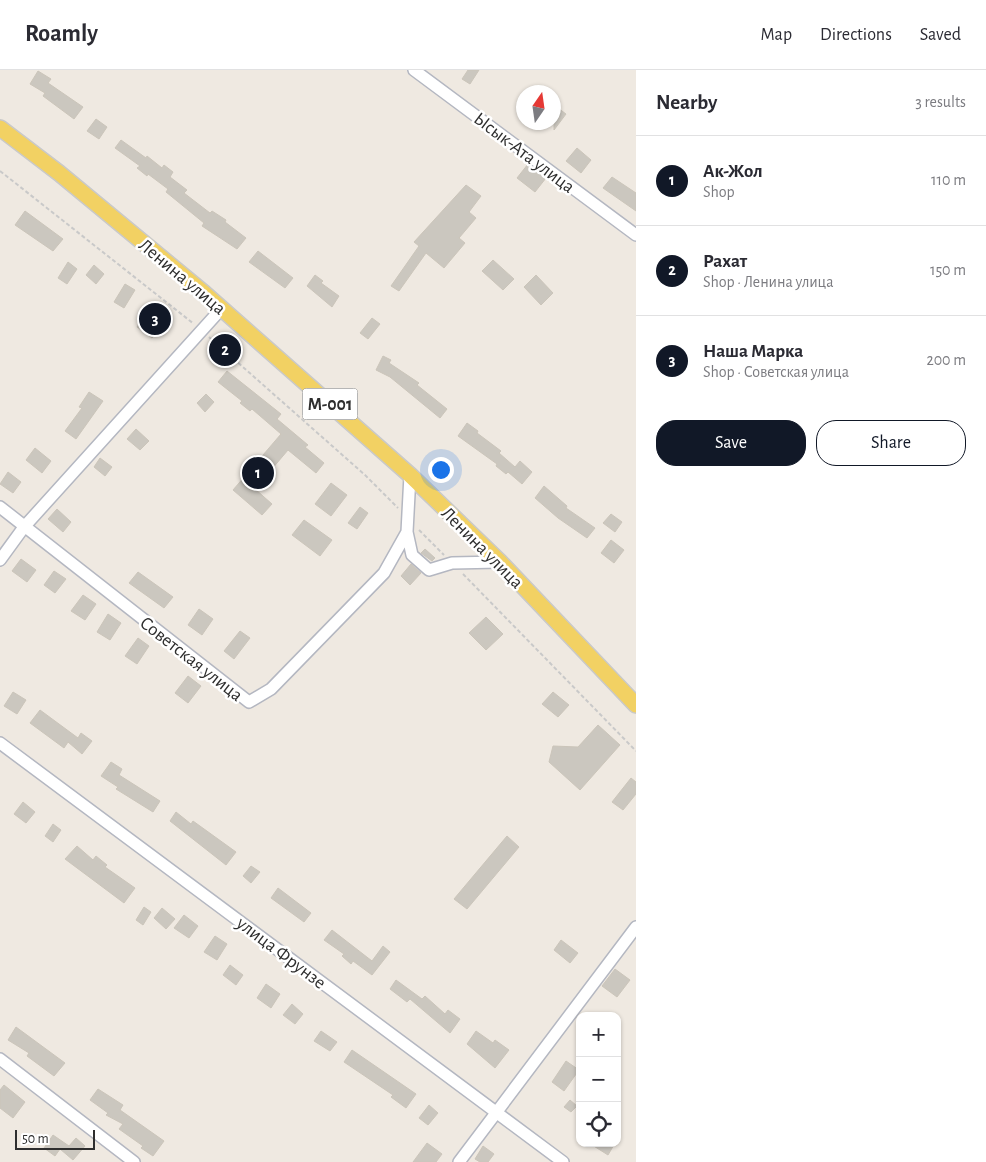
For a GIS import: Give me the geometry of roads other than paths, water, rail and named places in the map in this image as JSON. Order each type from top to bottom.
[{"type":"main road","name":"Ленина улица","points":[[0,128],[60,173],[222,308],[410,476],[500,562],[636,705]]},
{"type":"street","name":"Ысык-Ата улица","points":[[414,70],[636,234]]},
{"type":"street","points":[[0,560],[24,527],[222,308]]},
{"type":"street","name":"Советская улица","points":[[0,507],[249,702],[271,689],[384,573],[407,532],[410,476]]},
{"type":"street","points":[[407,532],[412,555],[429,570],[452,563],[500,562]]},
{"type":"street","name":"улица Фрунзе","points":[[0,743],[563,1162]]},
{"type":"street","points":[[458,1162],[636,927]]},
{"type":"street","points":[[0,1059],[134,1162]]},
{"type":"place","name":"Наша Марка","points":[[155,319]]},
{"type":"place","name":"Рахат","points":[[225,350]]},
{"type":"place","name":"Ак-Жол","points":[[258,473]]}]
